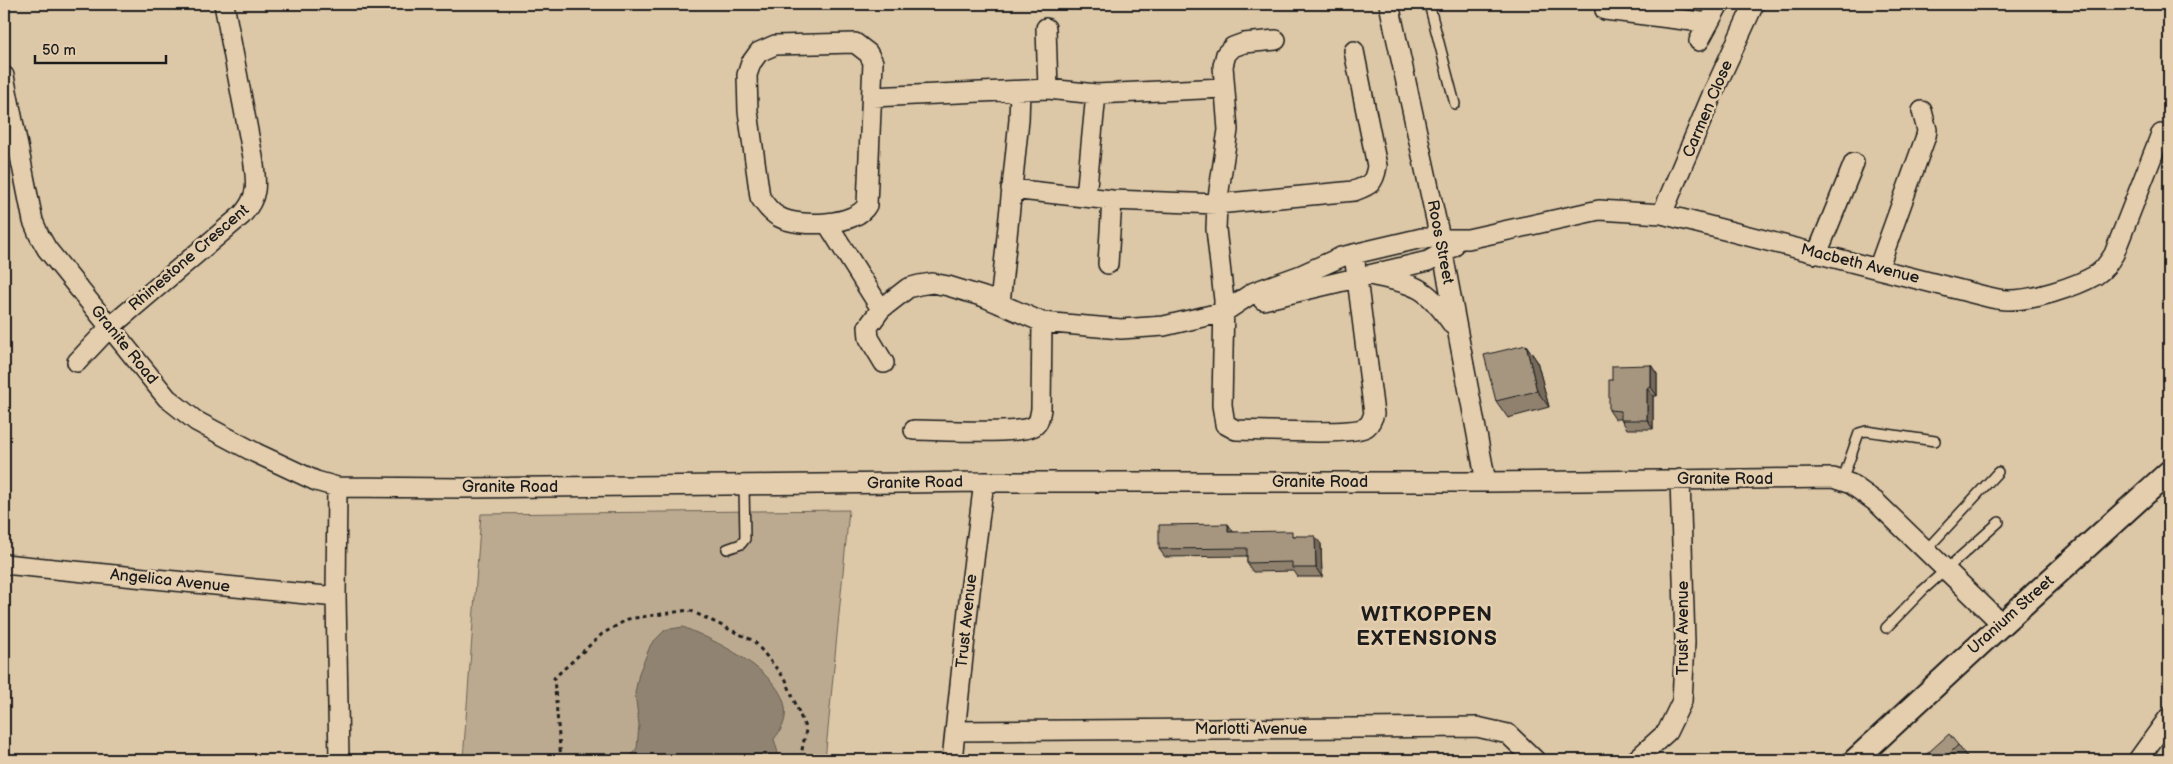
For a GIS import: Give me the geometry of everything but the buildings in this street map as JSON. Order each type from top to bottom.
[{"type":"street","name":"Rhinestone Crescent","points":[[78,362],[109,328],[242,216],[251,206],[255,196],[256,180],[224,4]]},
{"type":"street","name":"Roos Street","points":[[1389,4],[1441,245],[1486,482]]},
{"type":"street","points":[[1700,41],[1718,4]]},
{"type":"street","name":"Carmen Close","points":[[1662,214],[1712,95],[1754,4]]},
{"type":"street","points":[[1606,10],[1709,23]]},
{"type":"street","points":[[1046,28],[1048,89]]},
{"type":"street","points":[[1276,40],[1244,43],[1233,47],[1226,54],[1223,66],[1223,88],[1228,130],[1217,204],[1216,229],[1224,312],[1222,405],[1226,424],[1230,428],[1236,430],[1355,430],[1366,427],[1374,414],[1363,277],[1354,254]]},
{"type":"street","points":[[855,43],[868,53],[873,62],[867,205],[864,212],[856,217],[828,223],[793,222],[778,217],[767,208],[760,198],[748,111],[747,76],[751,62],[759,52],[775,45],[855,43]]},
{"type":"street","points":[[1011,189],[1112,200],[1217,204],[1354,191],[1369,186],[1375,178],[1377,166],[1354,51]]},
{"type":"street","name":"Granite Road","points":[[4,76],[9,127],[33,221],[47,249],[109,328],[167,398],[196,421],[290,470],[316,481],[337,487],[984,482],[1486,482],[1833,478],[1851,484],[1876,502],[2002,624]]},
{"type":"street","points":[[872,97],[1048,89],[1096,94],[1223,88]]},
{"type":"street","points":[[1000,304],[1020,91]]},
{"type":"street","points":[[1086,196],[1096,94]]},
{"type":"street","points":[[1878,269],[1926,136],[1927,130],[1922,112]]},
{"type":"street","name":"Macbeth Avenue","points":[[884,363],[872,345],[867,332],[868,327],[881,309],[908,288],[932,283],[948,286],[1000,304],[1042,322],[1121,329],[1164,326],[1224,312],[1247,296],[1341,257],[1422,238],[1441,245],[1599,210],[1662,214],[1984,296],[2007,300],[2034,296],[2069,286],[2097,274],[2106,266],[2114,254],[2161,134]]},
{"type":"street","points":[[1817,254],[1854,163]]},
{"type":"street","points":[[1108,264],[1112,200]]},
{"type":"street","points":[[828,223],[881,309]]},
{"type":"street","points":[[1242,301],[1262,300],[1428,261],[1441,245]]},
{"type":"street","points":[[1363,277],[1407,283],[1419,288],[1428,294],[1440,307],[1456,330]]},
{"type":"street","points":[[914,430],[1009,431],[1034,426],[1038,421],[1041,409],[1042,322]]},
{"type":"street","name":"Uranium Street","points":[[1855,760],[2169,472]]},
{"type":"street","name":"Trust Avenue","points":[[1636,760],[1668,732],[1682,701],[1685,642],[1680,479]]},
{"type":"street","name":"Trust Avenue","points":[[952,760],[984,482]]},
{"type":"street","points":[[337,487],[336,597],[339,760]]},
{"type":"street","name":"Angelica Avenue","points":[[4,564],[336,597]]},
{"type":"street","points":[[2138,760],[2169,717]]},
{"type":"street","name":"Marlotti Avenue","points":[[955,731],[1477,727],[1508,734],[1535,760]]},
{"type":"lane","points":[[1429,4],[1455,104]]},
{"type":"lane","points":[[1842,481],[1859,434],[1866,431],[1935,441]]},
{"type":"lane","points":[[1926,550],[1998,472]]},
{"type":"lane","points":[[727,549],[741,544],[745,539],[744,485]]},
{"type":"lane","points":[[1886,628],[1999,522]]},
{"type":"path","points":[[561,760],[554,678],[602,634],[628,619],[689,610],[754,641],[786,680],[806,730],[800,760]]},
{"type":"shaded area","points":[[849,510],[825,760],[463,760],[481,514]]},
{"type":"shaded area","points":[[683,627],[739,656],[759,670],[774,685],[784,702],[784,720],[774,739],[780,760],[627,760],[637,748],[639,725],[635,693],[639,673],[651,644],[665,630]]},
{"type":"district","name":"WITKOPPEN EXTENSIONS","points":[[1427,626]]}]
